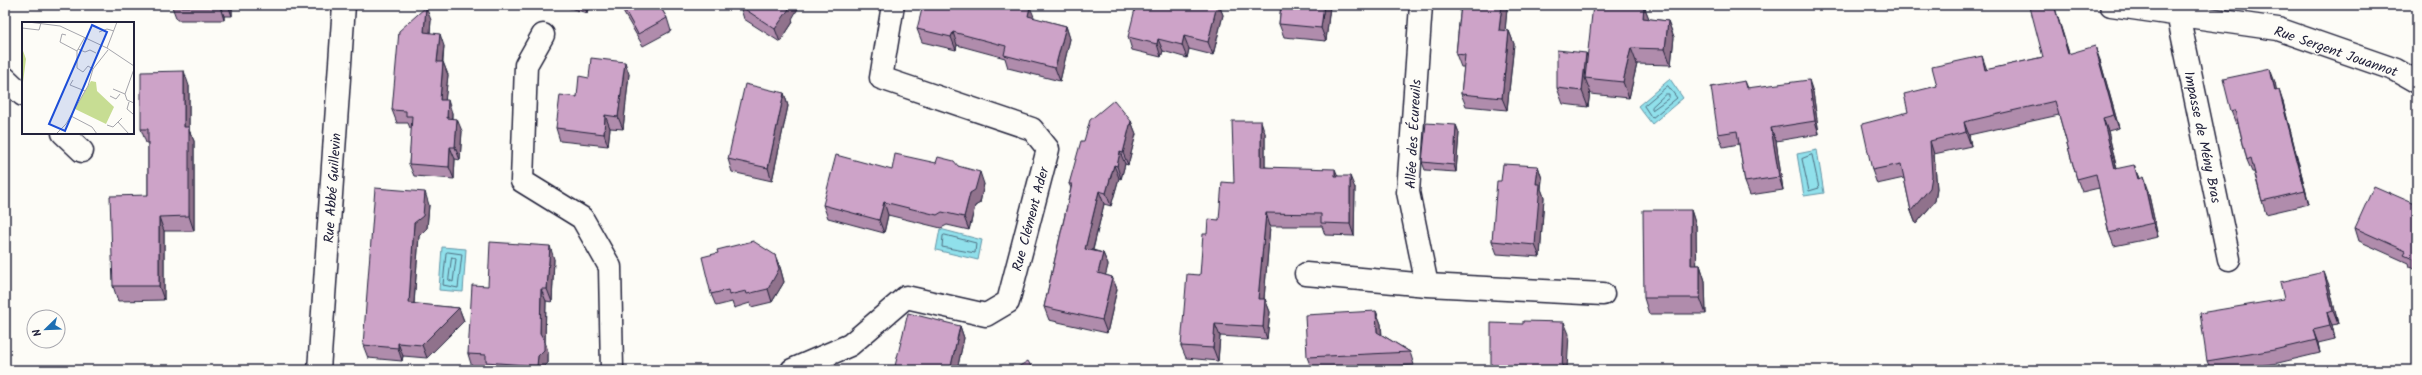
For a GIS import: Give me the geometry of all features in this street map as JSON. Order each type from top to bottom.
[{"type":"street","name":"Rue Abbé Guillevin","points":[[319,370],[344,5]]},
{"type":"street","name":"Rue Clément Ader","points":[[792,370],[850,345],[906,297],[986,315],[1008,302],[1048,149],[1032,129],[881,78],[893,5]]},
{"type":"street","name":"Allée des Écureuils","points":[[1421,5],[1408,192],[1427,285]]},
{"type":"street","name":"Rue Sergent Jouannot","points":[[2111,5],[2278,29],[2396,70],[2417,82]]},
{"type":"street","name":"Impasse de Mény Bras","points":[[2178,14],[2229,259]]},
{"type":"street","points":[[543,35],[526,65],[522,182],[582,218],[610,267],[612,370]]},
{"type":"street","points":[[5,78],[22,94]]},
{"type":"street","points":[[64,134],[82,151]]},
{"type":"street","points":[[1306,274],[1427,285],[1603,294]]},
{"type":"water","points":[[1670,79],[1683,98],[1652,124],[1638,106]]},
{"type":"water","points":[[1817,150],[1824,193],[1804,196],[1797,154]]},
{"type":"water","points":[[940,229],[982,240],[978,260],[936,250]]},
{"type":"water","points":[[442,247],[466,249],[463,292],[439,290]]},
{"type":"building","points":[[172,5],[220,5],[220,7],[172,7]]},
{"type":"building","points":[[622,5],[659,5],[667,18],[638,34]]},
{"type":"building","points":[[788,5],[787,8],[789,9],[775,29],[740,6]]},
{"type":"building","points":[[923,5],[1024,5],[1030,7],[1028,16],[1066,26],[1055,68],[1004,55],[1006,46],[953,32],[951,37],[917,29]]},
{"type":"building","points":[[1136,5],[1217,5],[1208,42],[1184,36],[1182,45],[1158,39],[1157,44],[1128,37]]},
{"type":"building","points":[[1281,5],[1324,5],[1321,28],[1279,24]]},
{"type":"building","points":[[1461,5],[1502,5],[1499,30],[1509,31],[1502,98],[1461,94],[1465,55],[1456,54]]},
{"type":"building","points":[[1593,5],[1644,6],[1643,18],[1668,21],[1665,49],[1631,48],[1623,82],[1585,78]]},
{"type":"building","points":[[2039,5],[2054,5],[2068,54],[2095,46],[2114,115],[2103,118],[2115,169],[2134,165],[2138,179],[2143,177],[2153,223],[2109,233],[2096,174],[2077,179],[2055,101],[1964,122],[1966,132],[1930,141],[1932,176],[1930,188],[1911,211],[1901,164],[1872,170],[1862,124],[1908,112],[1904,94],[1937,86],[1932,67],[1982,56],[1985,70],[2043,57],[2030,7]]},
{"type":"building","points":[[426,7],[424,32],[440,34],[437,62],[443,62],[440,100],[448,100],[447,118],[457,119],[455,147],[450,147],[449,167],[409,164],[412,116],[406,116],[406,111],[392,110],[399,31]]},
{"type":"building","points":[[1557,50],[1586,53],[1582,91],[1557,88]]},
{"type":"building","points":[[591,58],[625,62],[618,117],[605,115],[604,134],[556,128],[560,95],[577,97],[579,76],[589,78]]},
{"type":"building","points":[[2270,69],[2275,91],[2279,90],[2305,191],[2262,201],[2251,158],[2247,160],[2235,110],[2231,111],[2223,79]]},
{"type":"building","points":[[184,71],[184,127],[189,127],[189,216],[159,217],[159,286],[113,286],[110,196],[148,195],[148,129],[141,129],[141,72]]},
{"type":"building","points":[[1809,80],[1815,121],[1771,128],[1779,177],[1745,182],[1737,131],[1718,134],[1711,87],[1745,81],[1747,88]]},
{"type":"building","points":[[745,84],[784,93],[768,168],[728,159]]},
{"type":"building","points":[[1114,100],[1131,121],[1123,153],[1120,152],[1117,166],[1114,165],[1106,193],[1099,191],[1085,249],[1103,253],[1098,273],[1112,277],[1102,320],[1044,307],[1072,184],[1069,184],[1081,141],[1084,141],[1090,120]]},
{"type":"building","points":[[1232,121],[1261,121],[1261,167],[1335,169],[1335,176],[1350,176],[1350,224],[1321,223],[1321,214],[1266,213],[1258,299],[1265,299],[1263,327],[1215,324],[1213,348],[1181,346],[1187,274],[1200,275],[1203,234],[1207,234],[1208,219],[1219,220],[1222,182],[1234,183]]},
{"type":"building","points":[[1426,123],[1456,125],[1454,165],[1422,162]]},
{"type":"building","points":[[895,154],[936,163],[938,157],[954,161],[958,166],[980,172],[975,190],[970,193],[964,217],[942,212],[937,215],[884,202],[879,220],[823,205],[836,155],[892,170]]},
{"type":"building","points":[[1503,164],[1538,166],[1536,184],[1540,184],[1535,245],[1492,241],[1497,181],[1501,181]]},
{"type":"building","points":[[2374,186],[2415,204],[2414,207],[2417,209],[2417,260],[2404,254],[2406,251],[2355,228]]},
{"type":"building","points":[[375,188],[425,192],[423,216],[414,223],[409,303],[459,308],[422,345],[398,343],[398,348],[363,345]]},
{"type":"building","points":[[1643,210],[1691,210],[1691,265],[1700,265],[1700,298],[1644,298]]},
{"type":"building","points":[[753,241],[775,255],[779,269],[768,289],[747,294],[746,291],[729,295],[728,290],[711,294],[702,257],[718,253],[717,250]]},
{"type":"building","points":[[490,242],[550,246],[547,289],[541,289],[540,333],[544,340],[544,350],[538,356],[537,366],[486,362],[486,355],[468,354],[472,285],[488,286]]},
{"type":"building","points":[[2324,272],[2333,311],[2327,313],[2330,326],[2313,330],[2316,340],[2274,350],[2207,361],[2200,313],[2284,299],[2280,282]]},
{"type":"building","points":[[1376,311],[1377,332],[1410,352],[1307,357],[1305,315]]},
{"type":"building","points":[[908,313],[960,326],[950,370],[913,370],[895,366]]},
{"type":"building","points":[[1523,321],[1564,322],[1562,370],[1491,370],[1491,323],[1523,324]]},
{"type":"building","points":[[1028,361],[1033,370],[1013,370]]}]
